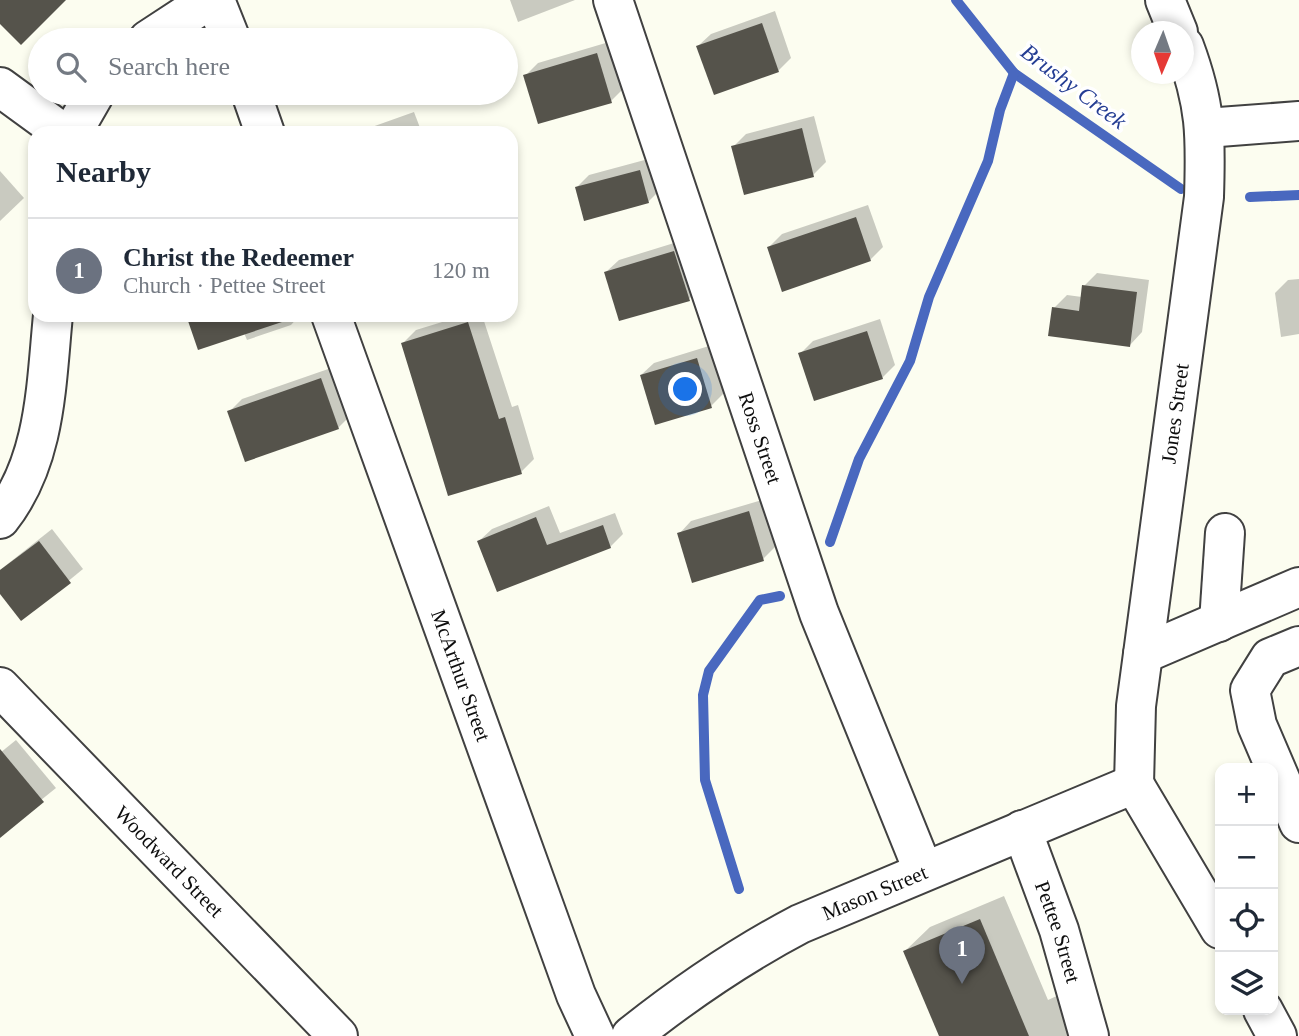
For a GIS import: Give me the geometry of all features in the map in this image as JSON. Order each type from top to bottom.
[{"type":"street","points":[[166,28],[209,0]]},
{"type":"street","points":[[215,0],[226,28]]},
{"type":"street","name":"Ross Street","points":[[613,0],[819,613],[923,870]]},
{"type":"street","points":[[1165,0],[1174,21]]},
{"type":"street","name":"Jones Street","points":[[1134,784],[1136,706],[1204,197],[1206,128],[1194,72]]},
{"type":"street","points":[[0,87],[53,126]]},
{"type":"street","points":[[76,126],[88,105]]},
{"type":"street","points":[[255,105],[263,126]]},
{"type":"street","points":[[1206,128],[1299,121]]},
{"type":"street","points":[[0,519],[28,473],[43,415],[52,322]]},
{"type":"street","name":"McArthur Street","points":[[334,322],[576,995],[595,1036]]},
{"type":"street","points":[[1219,622],[1225,533]]},
{"type":"street","points":[[1143,654],[1299,587]]},
{"type":"street","points":[[1299,646],[1269,658],[1250,690],[1257,725],[1299,823]]},
{"type":"street","name":"Woodward Street","points":[[0,687],[338,1036]]},
{"type":"street","points":[[1134,784],[1215,921]]},
{"type":"street","name":"Mason Street","points":[[631,1036],[693,987],[748,951],[800,924],[923,870],[1134,784]]},
{"type":"street","name":"Pettee Street","points":[[1022,830],[1059,930],[1089,1036]]},
{"type":"street","points":[[1266,1015],[1277,1036]]},
{"type":"building","points":[[0,0],[66,0],[38,28],[28,28],[28,38],[21,45],[0,24]]},
{"type":"building","points":[[762,23],[779,72],[714,95],[696,46]]},
{"type":"building","points":[[597,53],[612,103],[538,124],[523,75]]},
{"type":"building","points":[[802,128],[814,177],[744,195],[731,146]]},
{"type":"building","points":[[640,170],[649,203],[584,221],[575,187]]},
{"type":"building","points":[[856,217],[871,261],[782,292],[767,247]]},
{"type":"building","points":[[674,251],[690,301],[619,321],[604,272]]},
{"type":"building","points":[[1082,285],[1137,292],[1130,347],[1048,336],[1052,307],[1079,311]]},
{"type":"building","points":[[188,322],[282,322],[198,350]]},
{"type":"building","points":[[468,322],[499,419],[505,417],[522,474],[448,496],[401,343]]},
{"type":"building","points":[[867,331],[883,379],[814,401],[798,353]]},
{"type":"building","points":[[697,358],[712,408],[655,425],[640,375]]},
{"type":"building","points":[[321,378],[339,429],[245,462],[227,411]]},
{"type":"building","points":[[749,511],[764,561],[692,583],[677,533]]},
{"type":"building","points":[[536,517],[547,545],[603,525],[611,548],[497,592],[477,541]]},
{"type":"building","points":[[39,541],[71,583],[21,621],[0,594],[0,570]]},
{"type":"building","points":[[0,749],[44,802],[0,838]]},
{"type":"building","points":[[980,919],[1029,1036],[939,1036],[903,951]]},
{"type":"waterway","name":"Brushy Creek","points":[[956,0],[1014,73],[1181,189]]},
{"type":"waterway","points":[[830,542],[859,459],[910,361],[929,297],[988,161],[1000,110],[1014,73]]},
{"type":"waterway","name":"Brushy Creek","points":[[1250,197],[1299,195]]},
{"type":"waterway","points":[[739,889],[705,780],[703,695],[709,671],[760,600],[780,596]]},
{"type":"place","name":"Christ the Redeemer","points":[[962,984]]}]
